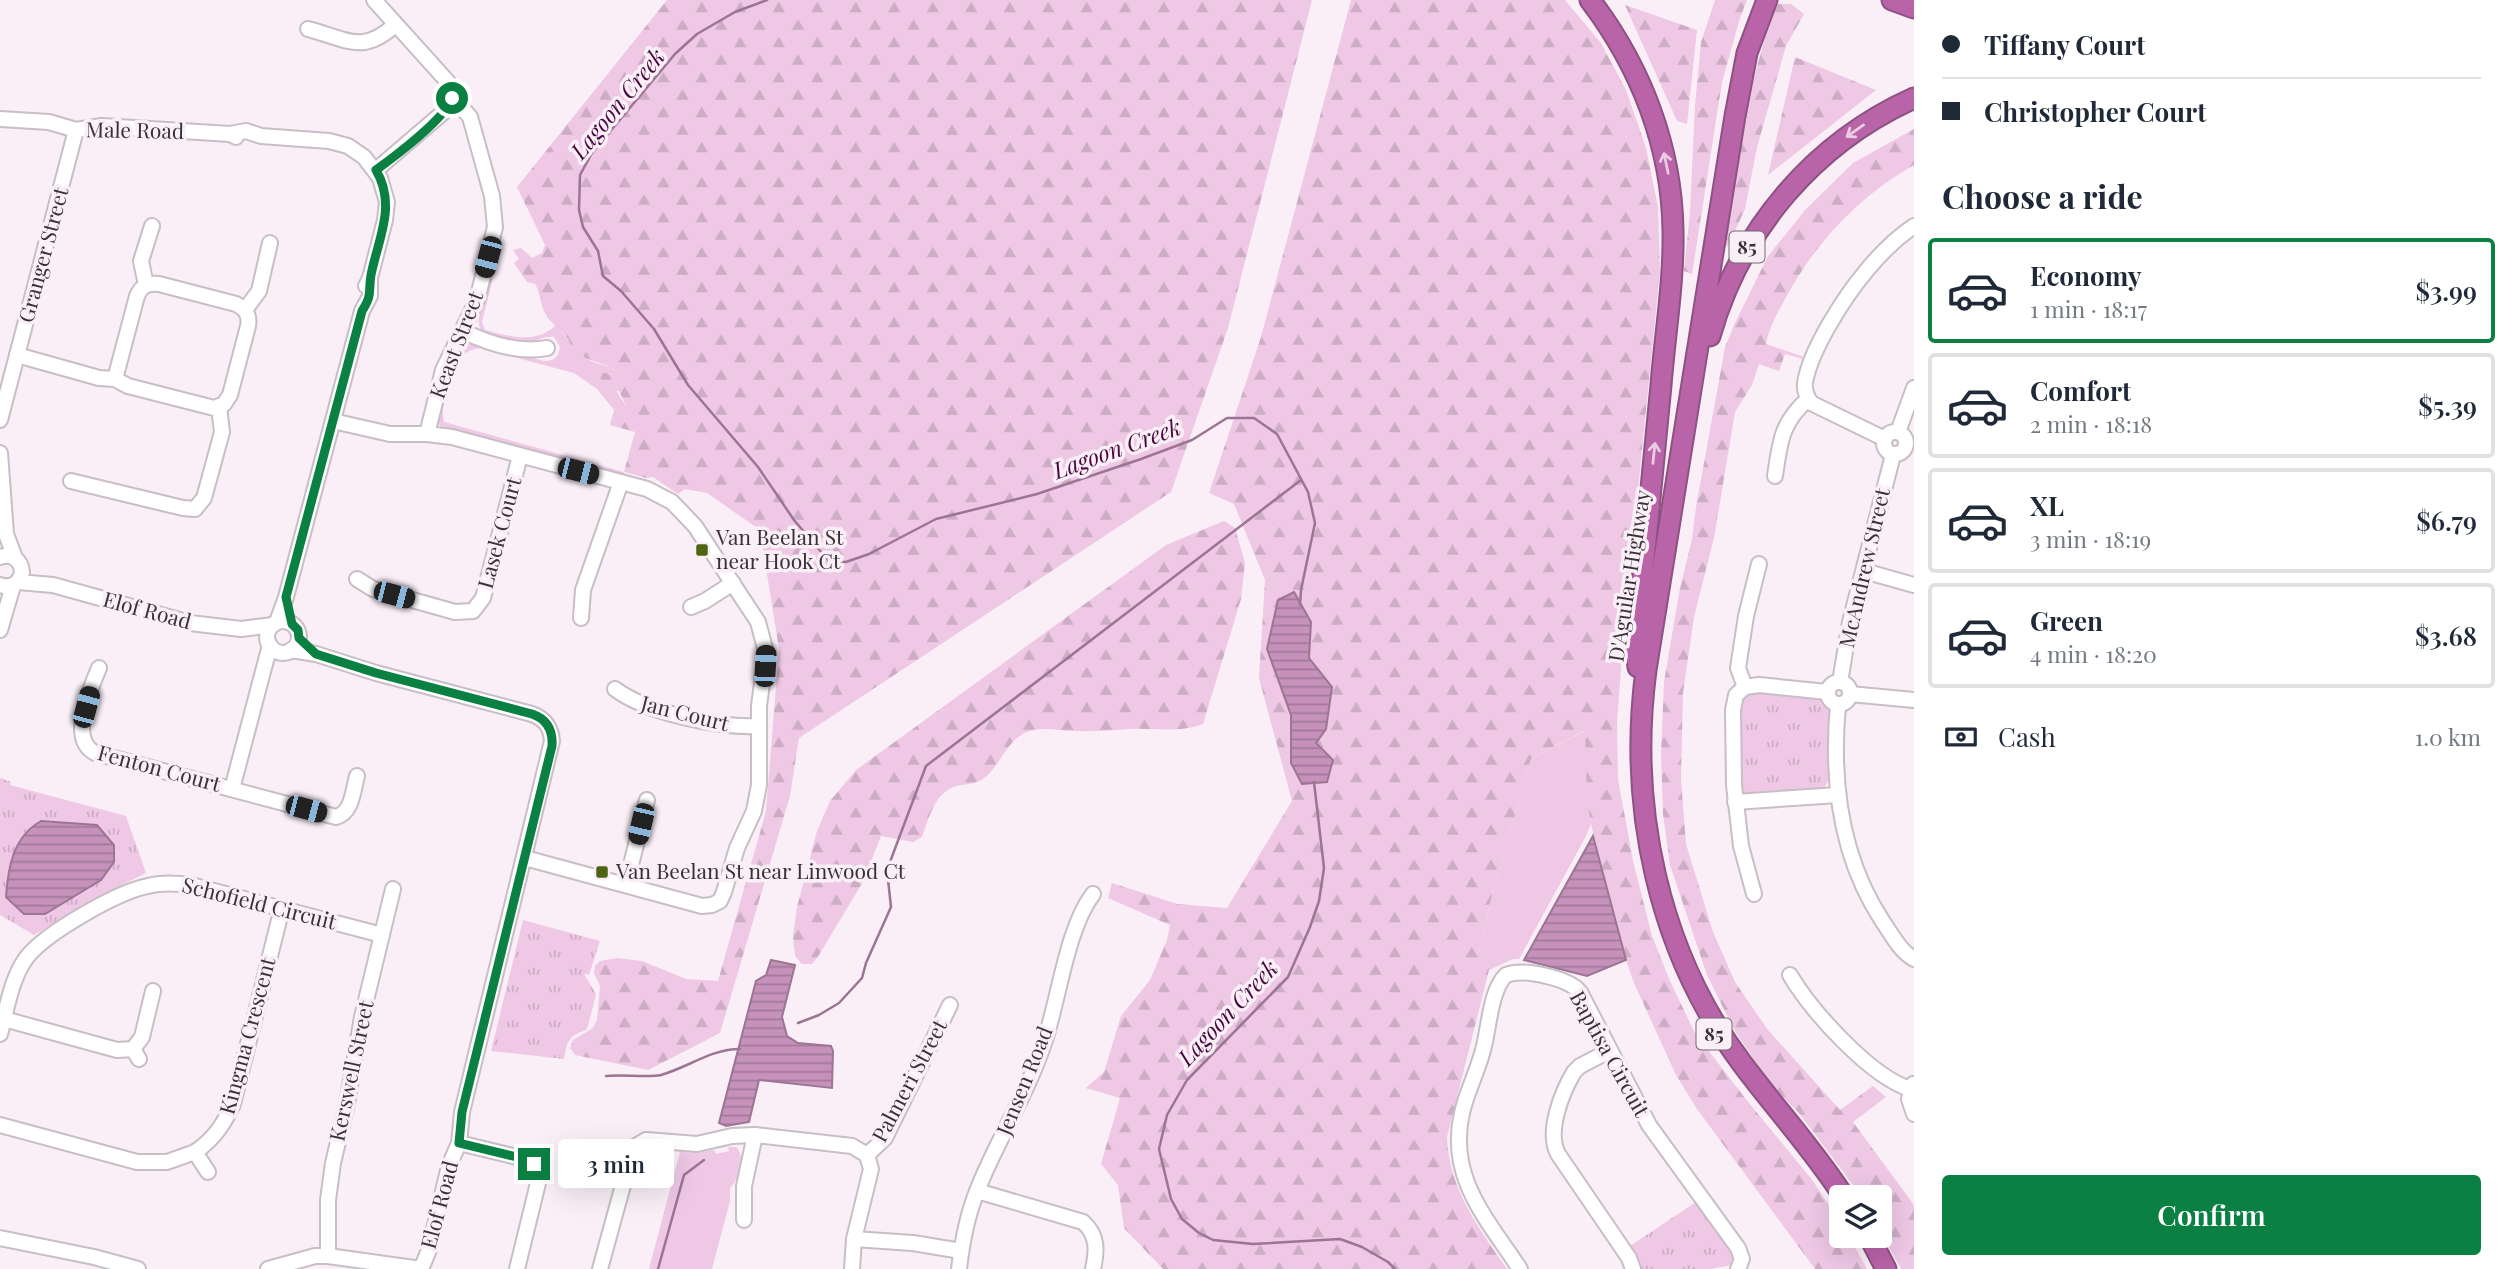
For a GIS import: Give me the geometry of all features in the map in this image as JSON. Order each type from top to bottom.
[{"type":"highway","points":[[1590,0],[1620,43],[1645,93],[1663,149],[1672,206],[1672,263],[1638,623],[1638,667]]},
{"type":"highway","name":"D'Aguilar Highway","points":[[1758,0],[1732,80],[1638,667],[1633,711],[1633,775],[1642,848],[1659,917],[1681,972],[1705,1020],[1737,1068],[1778,1116],[1790,1125]]},
{"type":"highway","points":[[1677,477],[1741,77],[1767,0]]},
{"type":"highway","points":[[1892,0],[1914,8]]},
{"type":"highway","name":"D'Aguilar Highway","points":[[1836,1185],[1741,1061],[1697,990],[1666,911],[1646,821],[1640,748],[1642,698],[1677,477],[1685,464],[1706,349],[1735,268],[1770,212],[1813,164],[1850,133],[1891,108],[1914,98]]},
{"type":"highway","points":[[1875,1248],[1886,1269]]},
{"type":"street","points":[[357,776],[346,812],[336,817],[232,789],[262,671],[280,639],[286,597],[362,311],[370,296],[370,278],[386,210],[386,193],[376,170],[451,103],[452,93],[447,81],[374,0]]},
{"type":"street","points":[[308,29],[362,43],[377,39],[395,24]]},
{"type":"street","name":"Keast Street","points":[[427,434],[443,370],[477,300],[493,238],[495,215],[470,117],[451,103]]},
{"type":"street","name":"Male Road","points":[[0,119],[49,122],[76,130],[102,126],[230,134],[245,139],[261,136],[339,143],[364,157],[376,170]]},
{"type":"street","name":"Granger Street","points":[[0,420],[76,130]]},
{"type":"street","points":[[146,285],[141,261],[152,226]]},
{"type":"street","points":[[1914,226],[1884,250],[1867,270],[1824,336],[1805,383],[1808,399],[1816,406],[1891,435],[1906,438],[1904,452],[1885,449],[1891,435],[1914,387]]},
{"type":"street","points":[[245,310],[259,290],[270,243]]},
{"type":"street","points":[[17,355],[99,378],[115,379],[142,390],[208,408],[219,407],[228,400],[248,326],[248,315],[236,304],[159,284],[146,285],[140,288],[137,296],[115,379]]},
{"type":"street","points":[[463,331],[521,350],[547,348]]},
{"type":"street","points":[[1775,476],[1786,424],[1808,399]]},
{"type":"street","points":[[71,481],[91,484],[197,514],[222,432],[219,407]]},
{"type":"street","points":[[333,421],[390,435],[427,434],[452,437],[660,494],[684,512],[758,622],[764,638],[765,666],[759,706],[761,769],[757,798],[720,901],[702,906],[525,858]]},
{"type":"street","name":"McAndrew Street","points":[[1840,682],[1850,622],[1864,571],[1904,452]]},
{"type":"street","points":[[0,453],[6,534],[12,561],[22,572],[8,586],[0,630]]},
{"type":"street","name":"Lasek Court","points":[[357,579],[385,593],[455,612],[473,611],[483,598],[520,456]]},
{"type":"street","points":[[581,618],[583,590],[621,482]]},
{"type":"street","points":[[0,552],[6,534]]},
{"type":"street","name":"Elof Road","points":[[12,561],[53,585],[190,623],[241,629],[280,639],[316,654],[376,673],[512,707],[539,716],[551,729],[552,746],[462,1112],[459,1143],[449,1166],[429,1250],[421,1269]]},
{"type":"street","points":[[1745,687],[1738,668],[1746,616],[1759,564]]},
{"type":"street","points":[[1864,571],[1914,584]]},
{"type":"street","points":[[691,607],[733,583]]},
{"type":"street","name":"Elof Road","points":[[8,586],[53,585]]},
{"type":"street","points":[[280,639],[282,621],[292,624],[286,597]]},
{"type":"street","name":"Fenton Court","points":[[99,668],[81,727],[82,742],[87,749],[232,789]]},
{"type":"street","points":[[1840,682],[1849,687],[1850,694],[1847,701],[1839,705],[1832,702],[1827,692],[1833,683],[1840,682]]},
{"type":"street","points":[[1754,894],[1741,846],[1735,802],[1733,710],[1736,695],[1745,687],[1759,685],[1827,692]]},
{"type":"street","name":"Jan Court","points":[[615,689],[638,704],[725,726],[759,726]]},
{"type":"street","points":[[1850,694],[1914,701]]},
{"type":"street","points":[[1839,705],[1838,795],[1844,834],[1855,871],[1870,902],[1901,949],[1914,959]]},
{"type":"street","points":[[1735,802],[1838,795]]},
{"type":"street","points":[[626,885],[647,800]]},
{"type":"street","name":"Schofield Circuit","points":[[0,1034],[16,977],[27,958],[40,944],[61,928],[136,889],[160,884],[191,885],[382,934]]},
{"type":"street","name":"Kerswell Street","points":[[328,1255],[328,1200],[332,1163],[347,1104],[362,1017],[393,889]]},
{"type":"street","name":"Jensen Road","points":[[959,1269],[977,1191],[1036,1064],[1079,918],[1093,894]]},
{"type":"street","name":"Kingma Crescent","points":[[0,1125],[137,1162],[167,1162],[195,1152],[208,1143],[218,1132],[233,1104],[282,908]]},
{"type":"street","name":"Baptisa Circuit","points":[[1520,1269],[1467,1188],[1458,1145],[1462,1110],[1480,1062],[1500,980],[1506,975],[1521,971],[1563,981],[1575,987],[1584,999],[1640,1112],[1658,1141],[1738,1248],[1743,1267]]},
{"type":"street","points":[[1790,975],[1812,1007],[1859,1055],[1891,1082],[1912,1086],[1909,1099],[1914,1114]]},
{"type":"street","points":[[4,1019],[136,1054],[153,991]]},
{"type":"street","name":"Palmeri Street","points":[[867,1155],[885,1138],[950,1005]]},
{"type":"street","points":[[1609,1051],[1574,1072],[1555,1123],[1553,1139],[1558,1154],[1629,1258],[1633,1269]]},
{"type":"street","points":[[744,1220],[744,1186],[755,1135]]},
{"type":"street","points":[[600,1269],[636,1146],[651,1139],[689,1144],[732,1136],[755,1135],[852,1146],[867,1155],[870,1173],[854,1240],[852,1269]]},
{"type":"street","points":[[459,1143],[525,1159],[532,1162],[539,1173],[517,1269]]},
{"type":"street","points":[[195,1152],[208,1172]]},
{"type":"street","points":[[977,1191],[1083,1222],[1090,1227],[1096,1245],[1093,1269]]},
{"type":"street","points":[[0,1238],[138,1269]]},
{"type":"street","points":[[854,1240],[913,1243],[961,1251]]},
{"type":"street","points":[[268,1269],[328,1255],[384,1267],[396,1264],[421,1269]]},
{"type":"green space","points":[[667,0],[1312,0],[1228,328],[1171,492],[799,738],[790,796],[720,1033],[648,1070],[575,1055],[570,1048],[573,1040],[593,1028],[597,1020],[600,986],[594,973],[595,966],[600,961],[617,958],[642,961],[686,979],[718,981],[766,811],[779,649],[760,530],[707,493],[685,489],[678,494],[653,477],[646,478],[624,472],[635,432],[610,425],[614,410],[626,405],[619,391],[610,390],[597,374],[615,375],[617,372],[575,351],[567,337],[546,315],[535,284],[527,282],[514,263],[519,259],[513,250],[521,248],[532,258],[542,253],[545,245],[517,187]]},
{"type":"green space","points":[[1351,0],[1565,0],[1601,43],[1626,90],[1646,148],[1658,207],[1660,272],[1624,627],[1617,723],[1618,779],[1633,861],[1652,936],[1695,1033],[1813,1181],[1829,1206],[1829,1248],[1856,1248],[1867,1269],[1815,1269],[1697,1109],[1676,1075],[1626,960],[1587,802],[1585,730],[1531,759],[1490,903],[1479,952],[1489,958],[1489,970],[1447,1137],[1453,1174],[1459,1191],[1507,1269],[1163,1269],[1124,1228],[1118,1185],[1101,1164],[1120,1098],[1086,1088],[1104,1072],[1121,1016],[1150,980],[1167,940],[1170,925],[1108,898],[1112,883],[1177,904],[1227,908],[1292,801],[1259,678],[1265,580],[1234,504],[1209,493],[1261,337]],"holes":[[[1311,622],[1309,658],[1332,687],[1326,729],[1315,743],[1325,751],[1327,782],[1302,784],[1291,763],[1291,715]]]},
{"type":"green space","points":[[1715,0],[1747,0],[1722,82],[1692,274],[1684,271],[1695,105],[1701,42]]},
{"type":"green space","points":[[1778,4],[1791,4],[1804,14],[1786,46],[1757,147],[1745,209],[1728,246],[1723,245],[1751,88]]},
{"type":"green space","points":[[1625,5],[1697,30],[1687,124],[1677,121]]},
{"type":"green space","points":[[1795,57],[1876,90],[1768,175]]},
{"type":"green space","points":[[1914,129],[1914,165],[1857,206],[1824,240],[1797,278],[1776,316],[1766,344],[1804,357],[1803,359],[1785,354],[1779,371],[1759,364],[1752,385],[1735,412],[1714,538],[1694,617],[1683,693],[1681,779],[1686,844],[1713,932],[1735,982],[1768,1030],[1840,1110],[1873,1086],[1886,1097],[1853,1122],[1914,1205],[1914,1269],[1901,1269],[1889,1248],[1892,1248],[1892,1185],[1853,1185],[1799,1113],[1772,1086],[1734,1030],[1707,975],[1670,865],[1663,814],[1661,753],[1664,682],[1725,347],[1768,256],[1806,209],[1853,163]]},
{"type":"green space","points":[[496,249],[500,251],[482,322],[485,330],[531,337],[556,325],[586,358],[617,372],[615,375],[605,373],[626,406],[614,410],[597,389],[574,373],[480,348],[467,353],[456,367],[445,397],[444,422],[624,472],[623,477],[440,426],[438,414],[446,380],[461,349],[467,343],[544,361],[557,356],[560,347],[554,337],[545,337],[521,345],[482,333],[479,326],[480,304]]},
{"type":"green space","points":[[1224,521],[1235,528],[1245,563],[1241,599],[1203,724],[1176,729],[1039,729],[1020,736],[983,779],[943,793],[930,814],[922,837],[913,842],[881,836],[863,882],[819,955],[812,964],[802,964],[795,956],[793,936],[797,907],[817,831],[830,801],[856,770],[1166,545]]},
{"type":"green space","points":[[1753,689],[1807,694],[1825,702],[1830,708],[1831,769],[1823,789],[1749,797],[1740,789],[1740,699]]},
{"type":"green space","points":[[1586,730],[1587,802],[1591,824],[1519,959],[1489,970],[1489,958],[1479,952],[1490,903],[1531,759]]},
{"type":"green space","points":[[0,778],[11,782],[10,785],[126,816],[146,873],[34,935],[0,915]]},
{"type":"green space","points":[[523,920],[600,941],[589,975],[584,974],[596,994],[588,1026],[569,1040],[564,1059],[491,1051]]},
{"type":"green space","points":[[728,1147],[736,1147],[741,1162],[730,1188],[730,1201],[712,1269],[649,1269],[680,1152],[714,1150],[716,1154],[729,1151]]},
{"type":"green space","points":[[1696,1202],[1734,1253],[1735,1261],[1732,1265],[1711,1269],[1638,1269],[1627,1248]]},
{"type":"shaded area","points":[[1294,592],[1311,622],[1309,658],[1332,687],[1326,729],[1316,743],[1333,760],[1327,782],[1302,784],[1291,763],[1291,715],[1267,649],[1278,600]]},
{"type":"shaded area","points":[[41,821],[97,825],[114,845],[114,862],[101,880],[45,914],[24,914],[6,897],[8,875],[18,844],[24,835]]},
{"type":"shaded area","points":[[1593,836],[1626,960],[1587,976],[1524,960]]},
{"type":"shaded area","points":[[771,960],[795,965],[782,1017],[787,1036],[798,1043],[831,1046],[832,1088],[759,1080],[749,1122],[726,1126],[719,1123],[756,981],[766,975]]},
{"type":"waterway","name":"Lagoon Creek","points":[[767,0],[735,12],[697,34],[675,54],[592,153],[580,175],[579,210],[583,227],[598,251],[603,276],[621,291],[654,329],[688,385],[758,467],[794,520],[828,560],[846,562],[869,554],[936,519],[1037,494],[1141,459],[1192,440],[1227,418],[1254,418],[1277,434],[1308,492],[1315,523],[1300,605]]},
{"type":"waterway","points":[[798,1023],[839,1003],[862,978],[891,907],[887,870],[926,766],[1301,480]]},
{"type":"waterway","name":"Lagoon Creek","points":[[1314,782],[1324,868],[1319,901],[1310,927],[1288,977],[1187,1080],[1167,1115],[1159,1149],[1171,1199],[1182,1219],[1199,1233],[1213,1240],[1253,1244],[1340,1239],[1362,1247],[1395,1269]]},
{"type":"waterway","points":[[606,1076],[661,1075],[719,1052],[740,1049]]},
{"type":"waterway","points":[[658,1269],[684,1175],[704,1160]]},
{"type":"place","name":"Van Beelan St near Hook Ct","points":[[702,550]]},
{"type":"place","name":"Van Beelan St near Linwood Ct","points":[[602,872]]},
{"type":"route","points":[[452,98],[449,107],[376,170],[387,202],[370,278],[370,296],[362,311],[286,597],[292,624],[298,630],[299,638],[316,654],[456,695],[512,707],[539,716],[551,729],[552,746],[462,1112],[459,1143],[525,1159],[534,1164]]}]
